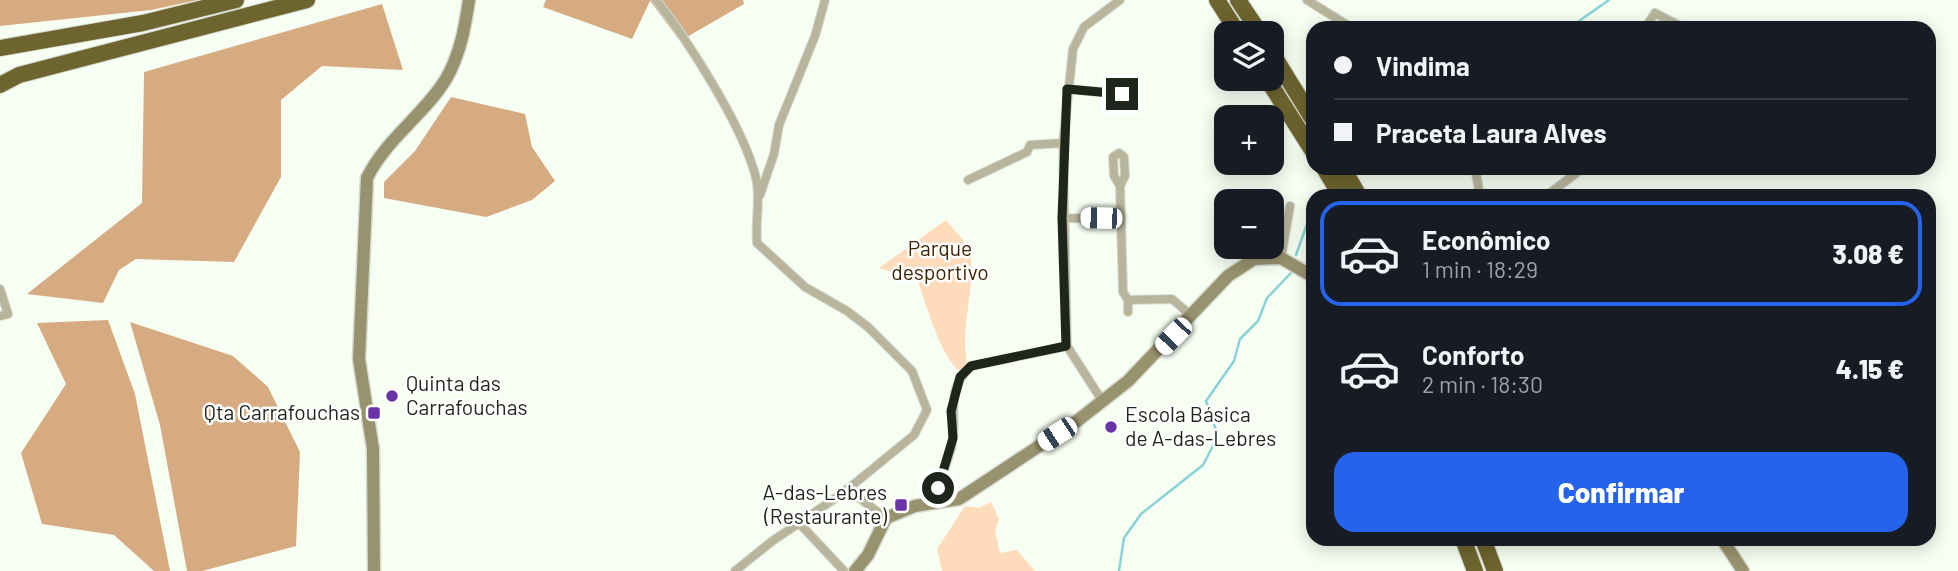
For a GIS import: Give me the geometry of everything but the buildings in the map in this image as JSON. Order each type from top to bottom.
[{"type":"highway","points":[[0,48],[143,23],[236,0]]},
{"type":"highway","points":[[0,76],[19,75],[307,0]]},
{"type":"highway","points":[[1238,0],[1252,21]]},
{"type":"highway","points":[[1217,1],[1230,21]]},
{"type":"highway","points":[[0,40],[28,43]]},
{"type":"highway","points":[[1284,72],[1306,108]]},
{"type":"highway","points":[[0,85],[19,75]]},
{"type":"highway","points":[[1275,91],[1306,141]]},
{"type":"highway","points":[[1466,546],[1475,571]]},
{"type":"highway","points":[[1486,546],[1495,571]]},
{"type":"street","points":[[374,571],[373,449],[359,359],[368,178],[377,157],[444,81],[456,60],[468,0]]},
{"type":"street","points":[[656,0],[678,28],[747,149],[757,181],[757,243],[805,287],[869,327],[912,371],[921,388],[927,410],[914,435],[847,489],[735,571]]},
{"type":"street","points":[[757,203],[774,154],[779,125],[816,36],[825,0]]},
{"type":"street","points":[[1103,402],[1066,346],[1062,218],[1063,143],[1073,49],[1084,27],[1120,0]]},
{"type":"street","points":[[1307,0],[1341,21]]},
{"type":"street","points":[[1649,21],[1654,13],[1670,21]]},
{"type":"street","points":[[1067,89],[1122,99],[1124,82]]},
{"type":"street","points":[[968,180],[1027,152],[1030,145],[1063,143]]},
{"type":"street","points":[[1555,189],[1574,175]]},
{"type":"street","points":[[1120,186],[1123,292],[1128,300],[1128,312]]},
{"type":"street","points":[[1284,241],[1290,206]]},
{"type":"street","points":[[1062,218],[1121,219]]},
{"type":"street","points":[[855,571],[869,555],[886,518],[915,506],[959,499],[1103,402],[1192,316],[1228,276],[1254,259]]},
{"type":"street","points":[[1283,259],[1306,272]]},
{"type":"street","points":[[0,289],[8,314],[0,316]]},
{"type":"street","points":[[1128,300],[1172,299],[1192,316]]},
{"type":"street","points":[[942,501],[938,488],[953,438],[951,411],[960,377],[971,366],[1066,346]]},
{"type":"street","points":[[847,489],[886,518]]},
{"type":"street","points":[[799,523],[844,571]]},
{"type":"street","points":[[1727,546],[1743,571]]},
{"type":"green space","name":"Parque desportivo","points":[[946,220],[965,243],[971,262],[965,335],[967,363],[960,371],[953,365],[941,343],[918,281],[879,268]]},
{"type":"green space","points":[[991,502],[999,519],[995,531],[1000,553],[1017,550],[1035,571],[942,571],[937,549],[965,506],[979,508]]},
{"type":"shaded area","points":[[0,0],[198,0],[151,10],[0,26]]},
{"type":"shaded area","points":[[546,0],[743,0],[744,4],[680,41],[650,1],[632,39],[543,7]]},
{"type":"shaded area","points":[[382,4],[403,70],[322,66],[281,100],[281,177],[234,262],[136,259],[119,270],[103,303],[27,294],[142,203],[144,72]]},
{"type":"shaded area","points":[[451,97],[525,114],[532,147],[555,181],[532,200],[486,217],[384,198],[384,182],[415,151]]},
{"type":"shaded area","points":[[108,320],[135,394],[170,571],[154,571],[114,535],[42,524],[21,453],[66,384],[37,323]]},
{"type":"shaded area","points":[[130,322],[233,356],[268,387],[300,452],[296,546],[202,571],[187,571],[160,425]]},
{"type":"waterway","points":[[1579,21],[1609,0]]},
{"type":"waterway","points":[[1296,255],[1306,227]]},
{"type":"waterway","points":[[1119,571],[1124,538],[1141,514],[1203,465],[1218,436],[1206,401],[1234,361],[1240,339],[1258,321],[1267,298],[1291,273]]},
{"type":"place","name":"Quinta das Carrafouchas","points":[[392,396]]},
{"type":"place","name":"Qta Carrafouchas","points":[[374,413]]},
{"type":"place","name":"Escola Básica de A-das-Lebres","points":[[1111,427]]},
{"type":"place","name":"A-das-Lebres (Restaurante)","points":[[901,505]]},
{"type":"route","points":[[938,488],[953,438],[951,411],[960,377],[971,366],[1066,346],[1062,218],[1067,89],[1122,94]]}]
